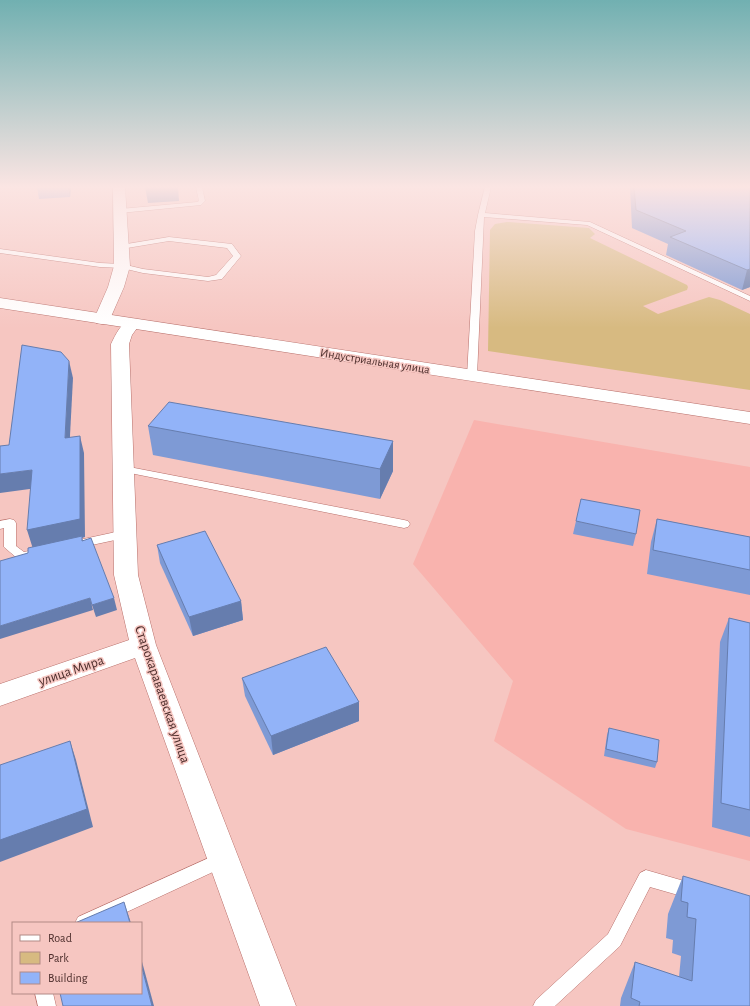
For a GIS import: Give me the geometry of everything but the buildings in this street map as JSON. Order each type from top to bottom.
[{"type":"main road","points":[[102,319],[114,294],[122,266],[121,234]]},
{"type":"main road","name":"Индустриальная улица","points":[[0,303],[750,418]]},
{"type":"main road","name":"Старокараваевская улица","points":[[132,324],[124,334],[120,344],[126,575],[143,645],[278,1006]]},
{"type":"main road","name":"улица Мира","points":[[0,695],[143,645]]},
{"type":"lane","points":[[472,376],[478,234]]},
{"type":"lane","points":[[613,234],[750,299]]},
{"type":"lane","points":[[0,251],[212,279],[219,277],[237,256],[229,246],[174,239],[121,247]]},
{"type":"lane","points":[[124,469],[404,524]]},
{"type":"lane","points":[[0,525],[10,523],[10,547],[22,556],[125,534]]},
{"type":"lane","points":[[86,922],[223,859]]},
{"type":"lane","points":[[542,1006],[614,940],[646,878],[706,894]]},
{"type":"lane","points":[[44,994],[47,1006]]},
{"type":"shaded area","points":[[474,420],[750,467],[750,861],[626,829],[494,741],[513,681],[413,564]]},
{"type":"green space","points":[[490,234],[595,234],[590,238],[687,285],[687,290],[643,306],[658,314],[709,297],[720,300],[750,314],[750,390],[488,351]]}]
